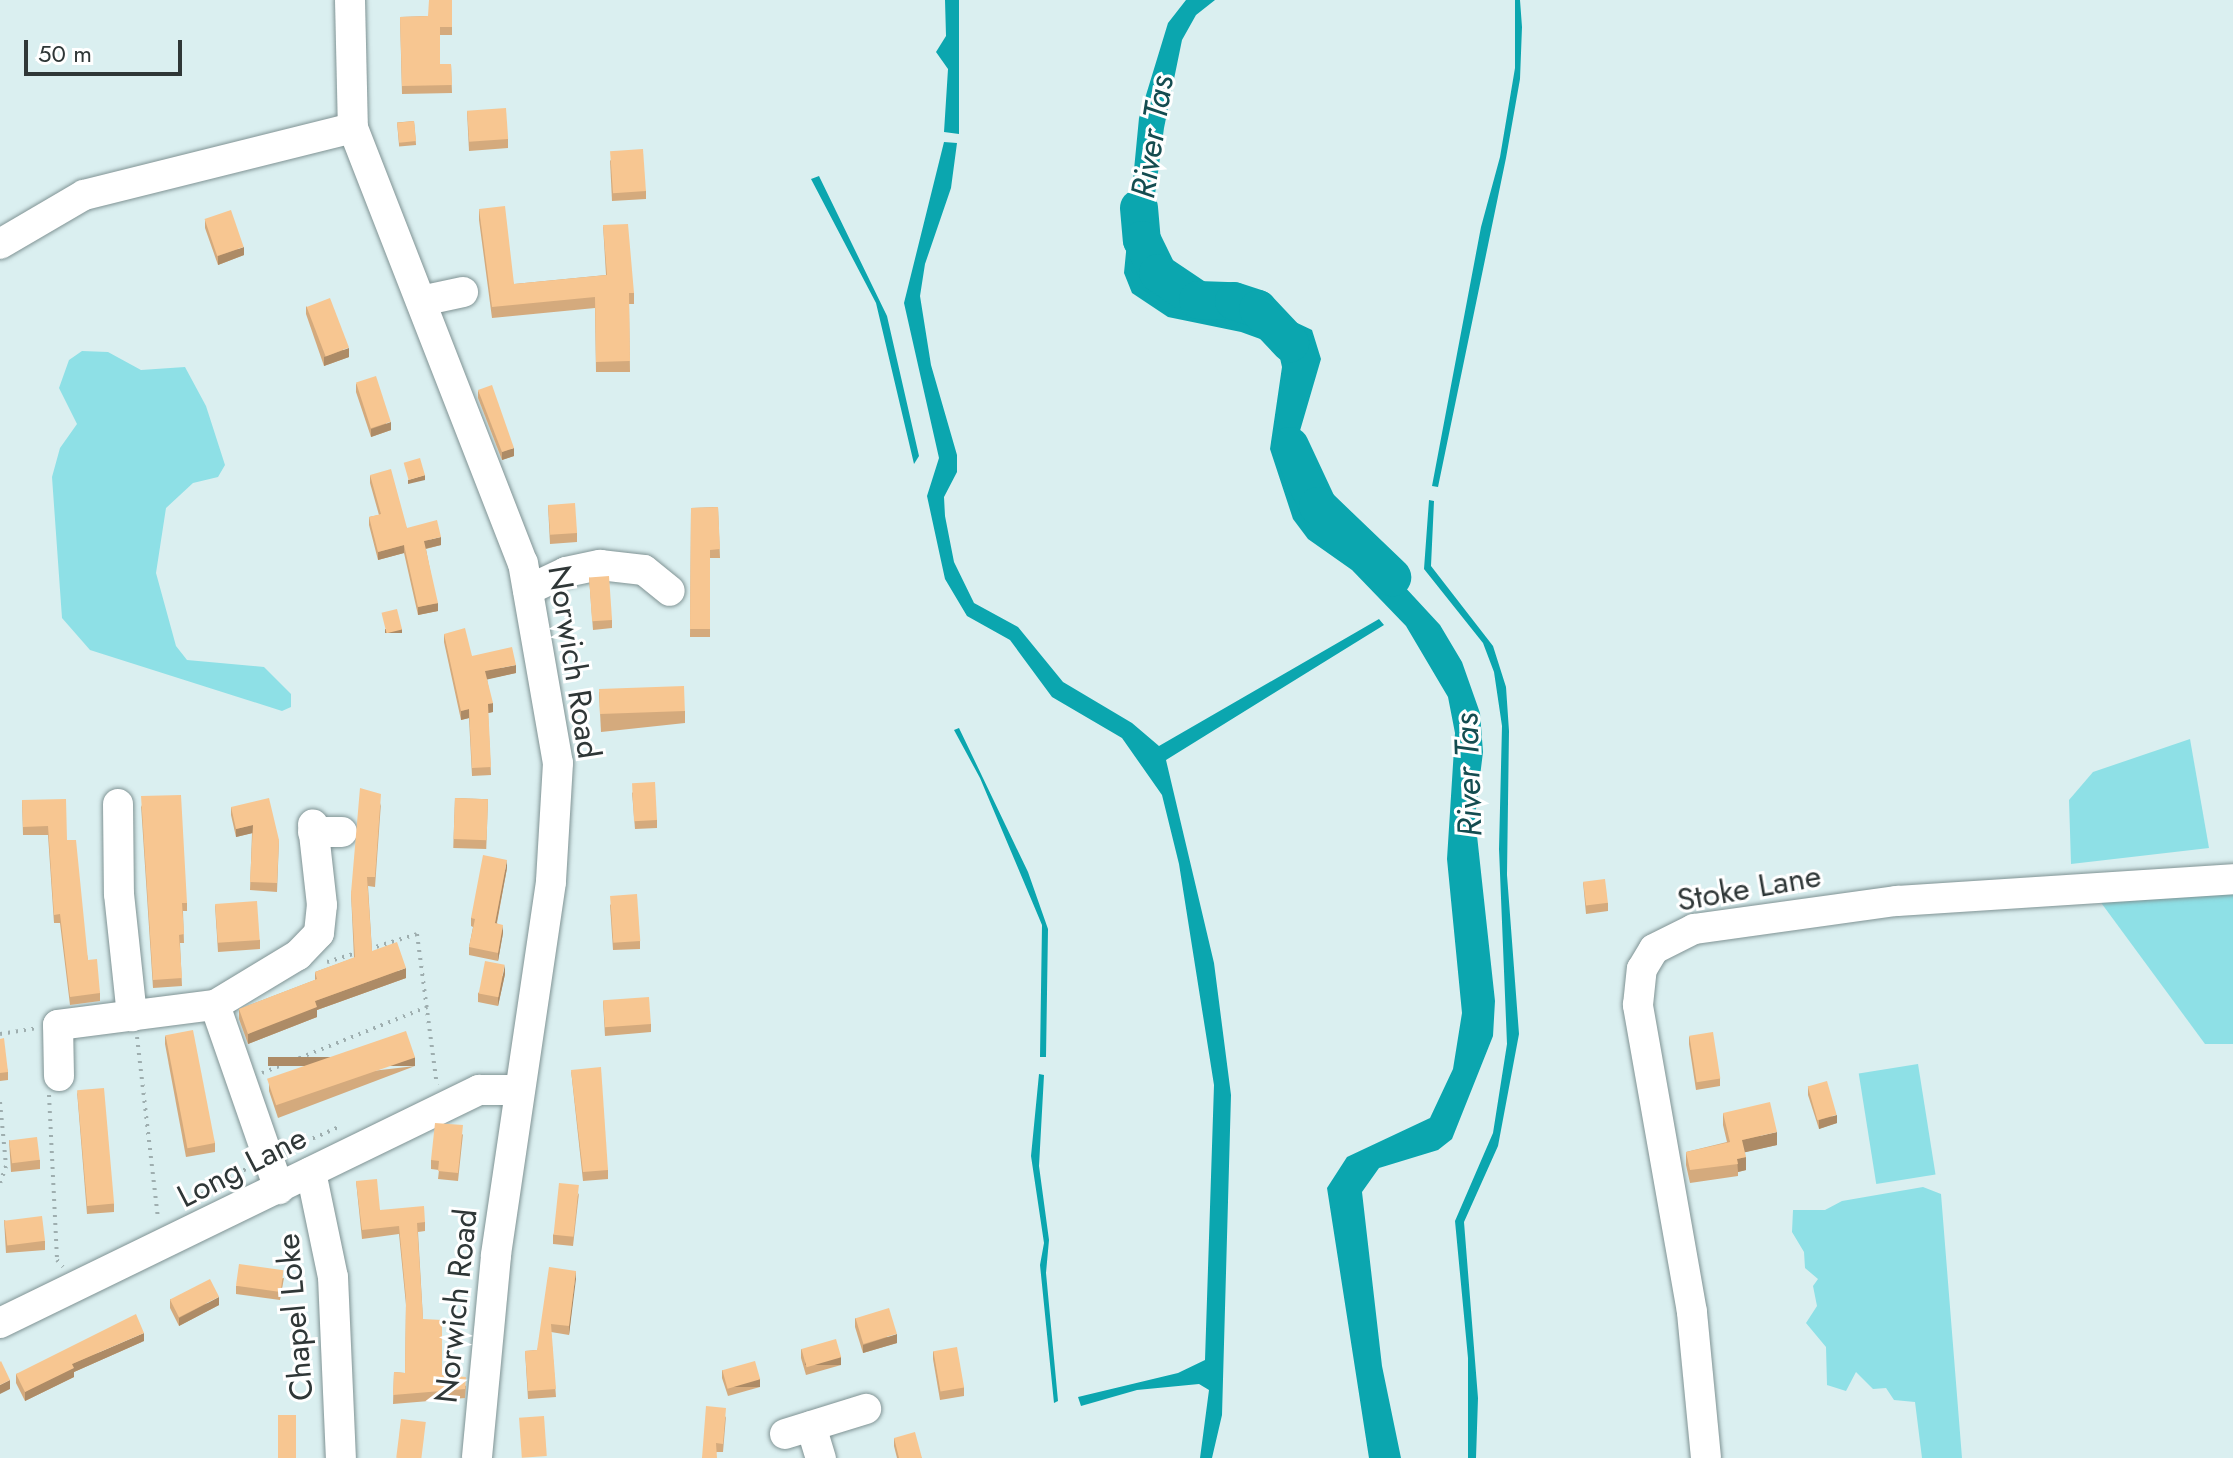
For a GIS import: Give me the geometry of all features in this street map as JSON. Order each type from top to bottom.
[{"type":"street","name":"Norwich Road","points":[[350,0],[353,128],[523,563],[558,763],[551,882],[518,1090],[477,1458]]},
{"type":"street","points":[[0,244],[84,195],[353,128]]},
{"type":"street","points":[[421,301],[463,292]]},
{"type":"street","points":[[528,590],[566,572],[600,565],[644,570],[670,591]]},
{"type":"street","points":[[110,821],[132,1016]]},
{"type":"street","points":[[59,1076],[58,1025],[215,1005],[298,955],[319,933],[323,830]]},
{"type":"street","name":"Stoke Lane","points":[[1706,1458],[1692,1312],[1638,1005],[1642,969],[1654,949],[1694,929],[1897,901],[2233,879]]},
{"type":"street","points":[[215,1005],[279,1189]]},
{"type":"street","name":"Long Lane","points":[[0,1323],[479,1090],[518,1090]]},
{"type":"street","name":"Chapel Loke","points":[[311,1172],[333,1277],[341,1458]]},
{"type":"street","points":[[821,1458],[798,1430],[866,1409]]},
{"type":"path","points":[[298,955],[306,968],[417,934],[437,1085]]},
{"type":"path","points":[[241,1081],[427,1007]]},
{"type":"path","points":[[132,1016],[158,1221]]},
{"type":"path","points":[[0,1034],[58,1025]]},
{"type":"path","points":[[59,1076],[47,1099],[57,1260],[70,1275]]},
{"type":"path","points":[[0,1102],[3,1166],[0,1183]]},
{"type":"shaded area","points":[[82,351],[108,352],[141,370],[185,367],[206,406],[225,465],[218,477],[193,483],[166,508],[156,573],[176,646],[187,660],[264,667],[291,694],[291,707],[282,711],[90,650],[62,618],[52,477],[60,448],[77,424],[59,388],[69,360]]},
{"type":"shaded area","points":[[2190,739],[2209,848],[2071,864],[2069,800],[2093,772]]},
{"type":"shaded area","points":[[2233,879],[2233,1044],[2205,1044],[2091,889]]},
{"type":"shaded area","points":[[1918,1064],[1936,1175],[1876,1184],[1859,1073]]},
{"type":"shaded area","points":[[1923,1187],[1941,1194],[1962,1458],[1922,1458],[1915,1402],[1894,1400],[1886,1388],[1873,1389],[1856,1372],[1846,1391],[1827,1385],[1826,1347],[1806,1323],[1817,1306],[1813,1286],[1818,1279],[1805,1268],[1804,1252],[1792,1232],[1793,1210],[1825,1210],[1842,1201]]},
{"type":"water","points":[[945,0],[959,0],[959,134],[944,132],[948,69],[936,52],[946,36]]},
{"type":"water","points":[[1186,0],[1215,0],[1196,15],[1182,40],[1164,128],[1147,254],[1150,273],[1180,296],[1276,313],[1312,330],[1321,359],[1297,441],[1306,486],[1328,519],[1366,545],[1440,625],[1462,662],[1480,713],[1483,752],[1475,817],[1495,1001],[1493,1036],[1452,1139],[1438,1150],[1379,1168],[1362,1192],[1382,1366],[1401,1458],[1369,1458],[1327,1188],[1347,1157],[1430,1118],[1453,1069],[1462,1013],[1447,859],[1455,733],[1448,697],[1406,626],[1352,570],[1308,539],[1293,519],[1270,449],[1282,367],[1277,345],[1241,332],[1168,317],[1132,293],[1124,273],[1139,118],[1168,23]]},
{"type":"water","points":[[1515,0],[1520,0],[1522,27],[1520,79],[1438,487],[1432,486],[1481,227],[1500,157],[1515,68]]},
{"type":"water","points":[[944,142],[957,143],[951,188],[925,264],[920,296],[931,365],[957,455],[957,472],[944,497],[945,516],[954,562],[974,603],[1018,627],[1063,682],[1132,723],[1159,746],[1379,619],[1384,625],[1166,760],[1214,963],[1231,1095],[1222,1415],[1212,1458],[1200,1458],[1209,1390],[1199,1384],[1137,1390],[1081,1406],[1078,1397],[1178,1373],[1205,1360],[1214,1085],[1179,864],[1162,795],[1122,738],[1052,697],[1010,640],[967,616],[945,579],[927,496],[939,458],[904,303]]},
{"type":"water","points":[[819,176],[887,316],[919,456],[914,464],[876,303],[811,179]]},
{"type":"water","points":[[1429,500],[1434,501],[1431,566],[1493,646],[1506,687],[1509,731],[1507,875],[1519,1034],[1498,1146],[1464,1222],[1478,1398],[1476,1458],[1468,1458],[1468,1358],[1455,1221],[1493,1133],[1507,1044],[1499,849],[1502,726],[1494,672],[1483,643],[1424,569]]},
{"type":"water","points":[[959,728],[1028,872],[1048,929],[1046,1057],[1040,1057],[1042,925],[980,778],[954,730]]},
{"type":"water","points":[[1039,1074],[1044,1075],[1039,1166],[1049,1240],[1046,1273],[1058,1401],[1054,1403],[1040,1265],[1044,1243],[1031,1156]]},
{"type":"building","points":[[429,0],[452,0],[452,27],[440,27],[440,64],[451,64],[452,85],[402,86],[400,17],[428,16]]},
{"type":"building","points":[[506,108],[508,139],[469,142],[467,111]]},
{"type":"building","points":[[414,121],[416,141],[399,143],[397,123]]},
{"type":"building","points":[[643,149],[646,191],[613,193],[610,151]]},
{"type":"building","points":[[505,206],[514,284],[607,275],[603,225],[628,224],[634,293],[629,293],[630,361],[596,362],[595,297],[492,307],[479,209]]},
{"type":"building","points":[[231,210],[244,247],[217,256],[205,219]]},
{"type":"building","points":[[330,298],[349,347],[326,356],[307,307]]},
{"type":"building","points":[[376,376],[391,422],[371,428],[356,382]]},
{"type":"building","points":[[492,385],[514,448],[502,452],[478,390]]},
{"type":"building","points":[[420,458],[425,475],[409,480],[404,463]]},
{"type":"building","points":[[391,469],[407,528],[437,520],[441,537],[424,541],[438,603],[418,607],[404,545],[378,552],[369,517],[381,514],[370,475]]},
{"type":"building","points":[[575,503],[577,533],[550,535],[548,505]]},
{"type":"building","points":[[718,507],[720,549],[710,550],[710,629],[690,629],[691,508]]},
{"type":"building","points":[[609,576],[612,620],[592,621],[589,577]]},
{"type":"building","points":[[397,609],[402,629],[387,633],[381,613]]},
{"type":"building","points":[[465,628],[472,656],[512,647],[516,665],[485,671],[493,703],[488,704],[491,767],[472,768],[469,709],[461,711],[444,634]]},
{"type":"building","points":[[684,686],[685,711],[600,714],[599,689]]},
{"type":"building","points":[[655,782],[657,820],[634,821],[632,783]]},
{"type":"building","points":[[360,788],[381,794],[375,877],[367,877],[372,951],[397,942],[406,968],[315,1001],[317,1007],[248,1034],[239,1009],[317,979],[315,972],[355,957],[351,893]]},
{"type":"building","points":[[181,795],[187,903],[182,903],[184,934],[179,935],[182,978],[153,980],[141,796]]},
{"type":"building","points":[[269,798],[279,840],[277,883],[250,882],[253,825],[236,829],[231,807]]},
{"type":"building","points":[[455,798],[488,799],[487,840],[454,839]]},
{"type":"building","points":[[66,799],[67,840],[76,840],[88,960],[97,959],[100,993],[70,997],[60,914],[54,915],[48,826],[23,827],[22,800]]},
{"type":"building","points":[[483,855],[507,860],[495,923],[503,925],[498,953],[469,947]]},
{"type":"building","points":[[1605,879],[1608,903],[1586,906],[1583,882]]},
{"type":"building","points":[[637,894],[640,941],[613,943],[610,896]]},
{"type":"building","points":[[257,901],[260,940],[218,943],[215,904]]},
{"type":"building","points":[[485,961],[505,965],[498,997],[479,993]]},
{"type":"building","points":[[649,997],[651,1024],[605,1027],[603,1000]]},
{"type":"building","points":[[193,1030],[215,1143],[187,1148],[166,1035]]},
{"type":"building","points":[[406,1031],[415,1057],[276,1105],[267,1079]]},
{"type":"building","points":[[1713,1032],[1720,1078],[1697,1082],[1689,1036]]},
{"type":"building","points":[[4,1038],[8,1072],[0,1073],[0,1039]]},
{"type":"building","points":[[601,1067],[608,1170],[583,1172],[571,1070]]},
{"type":"building","points":[[1827,1081],[1837,1115],[1817,1120],[1808,1087]]},
{"type":"building","points":[[104,1088],[114,1204],[87,1206],[77,1090]]},
{"type":"building","points":[[1770,1102],[1777,1132],[1742,1140],[1746,1157],[1737,1159],[1738,1164],[1690,1170],[1686,1152],[1730,1142],[1723,1113]]},
{"type":"building","points":[[435,1123],[463,1125],[458,1173],[438,1171],[439,1161],[431,1160]]},
{"type":"building","points":[[37,1137],[40,1160],[12,1163],[9,1140]]},
{"type":"building","points":[[377,1179],[380,1210],[424,1206],[425,1222],[417,1223],[423,1319],[442,1320],[442,1375],[466,1377],[465,1389],[393,1395],[394,1372],[405,1373],[406,1298],[399,1226],[362,1230],[356,1181]]},
{"type":"building","points":[[559,1183],[579,1185],[573,1237],[554,1235]]},
{"type":"building","points":[[42,1216],[45,1241],[7,1245],[4,1221]]},
{"type":"building","points":[[239,1264],[284,1270],[281,1292],[236,1286]]},
{"type":"building","points":[[549,1267],[576,1271],[569,1326],[551,1324],[556,1389],[528,1391],[525,1351],[537,1350]]},
{"type":"building","points":[[210,1279],[219,1297],[179,1317],[170,1299]]},
{"type":"building","points":[[889,1308],[897,1334],[863,1344],[856,1318]]},
{"type":"building","points":[[136,1314],[144,1333],[72,1364],[74,1368],[25,1392],[16,1374]]},
{"type":"building","points":[[836,1339],[841,1357],[807,1367],[801,1349]]},
{"type":"building","points":[[957,1347],[964,1387],[940,1392],[933,1351]]},
{"type":"building","points":[[755,1361],[760,1379],[728,1389],[722,1370]]},
{"type":"building","points":[[0,1362],[10,1380],[0,1385]]},
{"type":"building","points":[[706,1406],[726,1408],[723,1444],[716,1443],[717,1458],[702,1458]]},
{"type":"building","points":[[278,1415],[296,1415],[296,1458],[278,1458]]},
{"type":"building","points":[[544,1416],[547,1456],[522,1458],[519,1418]]},
{"type":"building","points":[[401,1419],[426,1422],[421,1458],[396,1458]]},
{"type":"building","points":[[915,1432],[922,1458],[899,1458],[894,1438]]},
{"type":"waterway","name":"River Tas","points":[[1139,208],[1142,240],[1158,273],[1198,300],[1234,301],[1258,309],[1290,343]]},
{"type":"waterway","name":"River Tas","points":[[1290,446],[1318,506],[1392,577]]}]
